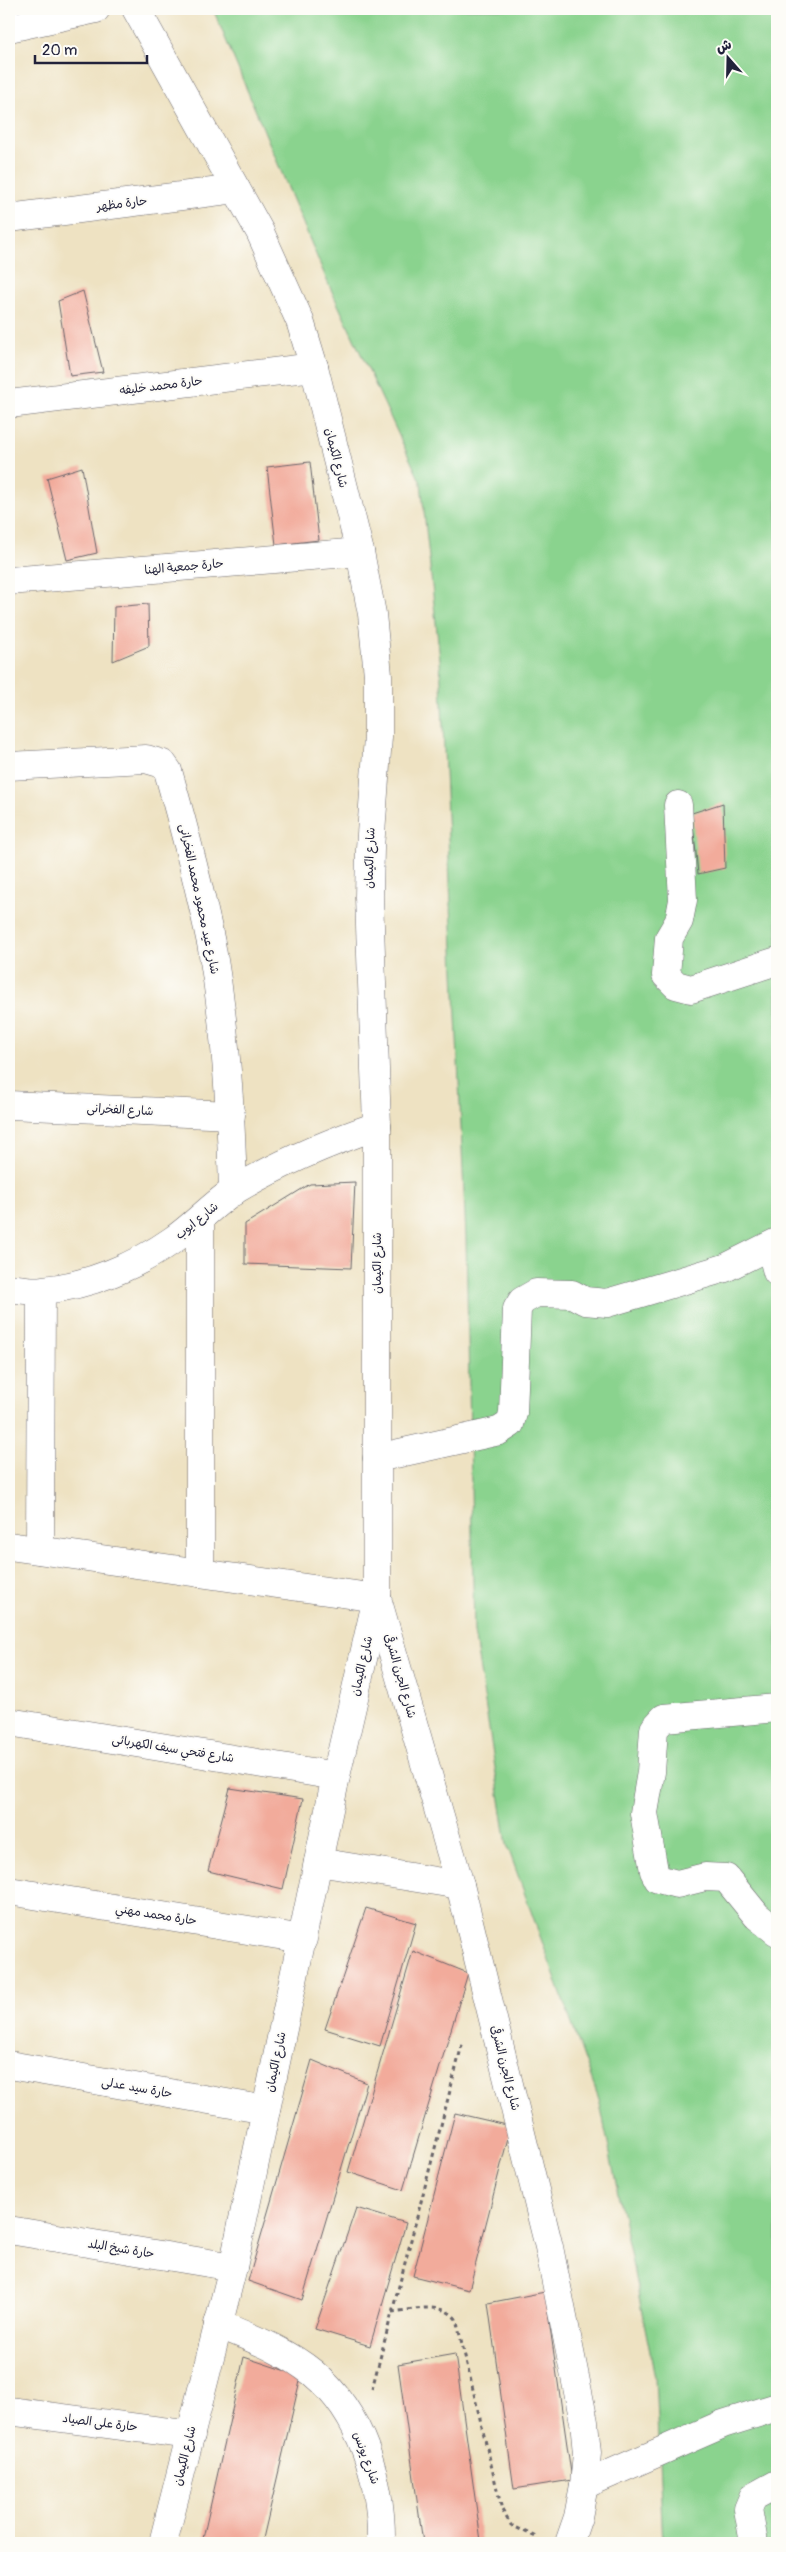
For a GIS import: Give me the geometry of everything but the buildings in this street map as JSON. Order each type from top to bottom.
[{"type":"street","points":[[9,28],[96,9]]},
{"type":"street","name":"شارع الكيمان","points":[[136,9],[236,189],[281,276],[300,321],[314,367],[360,552],[372,614],[378,675],[378,737],[370,838],[369,897],[377,1126],[378,1598],[336,1776],[233,2268],[163,2543]]},
{"type":"street","name":"حارة مظهر","points":[[9,218],[236,189]]},
{"type":"street","name":"حارة محمد خليفه","points":[[9,404],[314,367]]},
{"type":"street","name":"حارة جمعية الهنا","points":[[9,582],[360,552]]},
{"type":"street","name":"شارع عيد محمود محمد الفخرانى","points":[[9,766],[146,759],[162,764],[168,771],[193,861],[211,945],[223,1030],[231,1115],[233,1192]]},
{"type":"street","points":[[678,805],[683,900],[679,921],[669,938],[666,975],[676,985],[691,989],[777,961]]},
{"type":"street","name":"شارع الفخرانى","points":[[9,1105],[231,1115]]},
{"type":"street","name":"شارع ايوب","points":[[9,1288],[41,1291],[76,1284],[110,1273],[142,1259],[173,1240],[233,1192],[302,1153],[377,1126]]},
{"type":"street","points":[[200,1219],[200,1573]]},
{"type":"street","points":[[377,1458],[499,1431],[510,1424],[513,1413],[517,1309],[522,1301],[536,1293],[572,1294],[585,1301],[607,1302],[725,1268],[774,1244],[777,1272]]},
{"type":"street","points":[[40,1550],[41,1291]]},
{"type":"street","points":[[9,1546],[378,1598]]},
{"type":"street","name":"شارع الجرن الشرقى","points":[[378,1598],[460,1886],[549,2247],[584,2422],[586,2453],[584,2485],[578,2517],[569,2543]]},
{"type":"street","points":[[777,1708],[664,1718],[654,1729],[652,1772],[644,1813],[654,1871],[658,1879],[677,1884],[705,1877],[726,1878],[757,1916],[777,1932]]},
{"type":"street","name":"شارع فتحي سيف الكهربائى","points":[[9,1722],[336,1776]]},
{"type":"street","points":[[318,1862],[460,1886]]},
{"type":"street","name":"حارة محمد مهني","points":[[9,1891],[303,1939]]},
{"type":"street","name":"حارة سيد عدلى","points":[[9,2065],[266,2110]]},
{"type":"street","name":"حارة شيخ البلد","points":[[9,2230],[233,2268]]},
{"type":"street","name":"شارع يونس","points":[[218,2324],[279,2350],[313,2373],[340,2402],[360,2436],[376,2483],[382,2512],[382,2543]]},
{"type":"street","points":[[584,2485],[723,2424],[777,2407]]},
{"type":"street","name":"حارة على الصياد","points":[[9,2411],[191,2435]]},
{"type":"street","points":[[754,2543],[748,2509],[753,2497],[777,2484]]},
{"type":"path","points":[[360,2436],[464,2037]]},
{"type":"path","points":[[392,2312],[436,2308],[451,2313],[456,2319],[502,2510],[512,2525],[519,2530],[542,2539]]},
{"type":"green space","points":[[213,9],[777,9],[777,2543],[663,2543],[655,2377],[599,2099],[507,1845],[474,1632],[466,1238],[440,660],[421,483],[328,283]]}]
